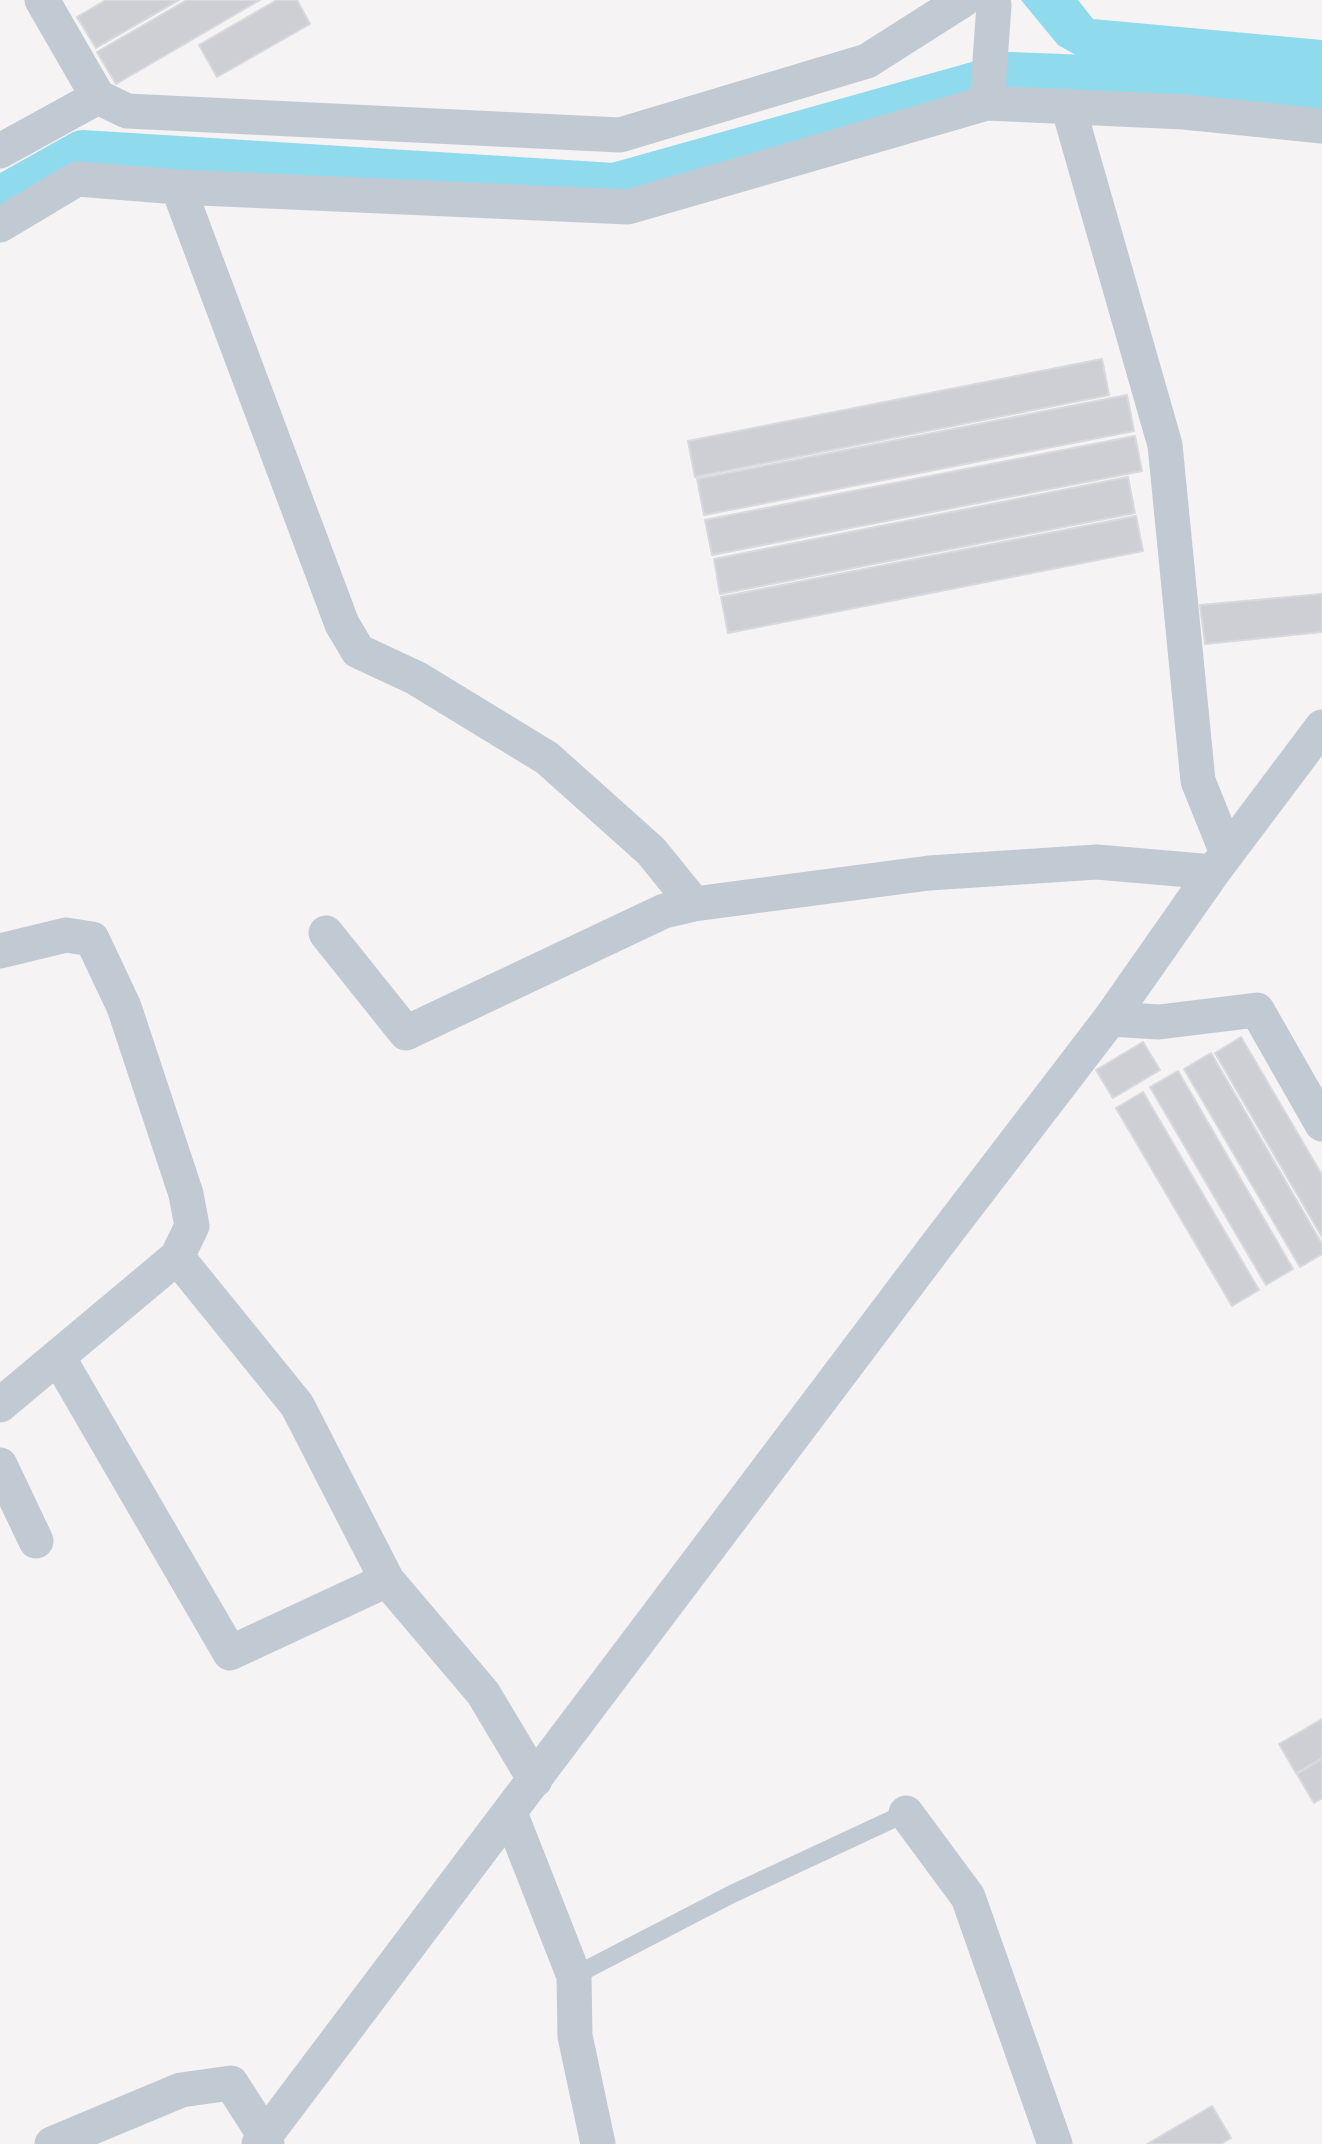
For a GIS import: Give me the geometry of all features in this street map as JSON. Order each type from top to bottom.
[{"type":"street","points":[[42,0],[98,97],[127,111],[620,135],[867,61],[963,0]]},
{"type":"street","points":[[987,103],[992,0]]},
{"type":"street","points":[[0,151],[98,97]]},
{"type":"street","points":[[0,225],[78,180],[628,207],[987,103],[1184,111],[1322,126]]},
{"type":"street","points":[[1068,106],[1165,445],[1198,781],[1220,862]]},
{"type":"street","points":[[178,187],[342,624],[358,651],[416,678],[547,758],[651,852],[694,904]]},
{"type":"street","points":[[52,2144],[181,2090],[231,2083],[264,2141],[934,1248],[1110,1020],[1220,862],[1322,727]]},
{"type":"street","points":[[326,933],[406,1033],[664,911],[694,904],[929,873],[1084,863],[1220,862]]},
{"type":"street","points":[[0,951],[66,935],[92,939],[124,1007],[186,1194],[192,1226],[177,1257],[0,1405]]},
{"type":"street","points":[[1110,1020],[1159,1022],[1256,1010],[1322,1124]]},
{"type":"street","points":[[177,1257],[297,1405],[387,1580],[484,1693],[535,1780]]},
{"type":"street","points":[[58,1357],[230,1653],[387,1580]]},
{"type":"street","points":[[0,1465],[36,1541]]},
{"type":"street","points":[[510,1813],[574,1976],[575,2036],[598,2144]]},
{"type":"street","points":[[905,1813],[968,1897],[1055,2144]]},
{"type":"lane","points":[[574,1976],[732,1894],[905,1813]]},
{"type":"water","points":[[1021,0],[1078,0],[1093,19],[1322,40],[1322,115],[1138,98],[1136,64],[1083,59],[1058,45]]},
{"type":"building","points":[[106,0],[179,0],[96,48],[77,17]]},
{"type":"building","points":[[187,0],[260,0],[116,84],[97,52]]},
{"type":"building","points":[[277,0],[297,0],[310,24],[217,77],[199,45]]},
{"type":"building","points":[[1102,359],[1109,395],[695,477],[688,441]]},
{"type":"building","points":[[1127,395],[1134,431],[704,515],[697,479]]},
{"type":"building","points":[[1135,436],[1142,471],[712,555],[705,520]]},
{"type":"building","points":[[1128,477],[1135,513],[720,594],[714,559]]},
{"type":"building","points":[[1136,516],[1143,551],[728,633],[721,597]]},
{"type":"building","points":[[1322,594],[1322,632],[1205,644],[1200,605]]},
{"type":"building","points":[[1241,1037],[1322,1175],[1322,1237],[1215,1053]]},
{"type":"building","points":[[1143,1042],[1160,1070],[1113,1098],[1096,1070]]},
{"type":"building","points":[[1211,1053],[1322,1244],[1322,1254],[1300,1267],[1184,1069]]},
{"type":"building","points":[[1178,1071],[1293,1269],[1266,1285],[1150,1087]]},
{"type":"building","points":[[1143,1092],[1259,1290],[1232,1306],[1116,1108]]},
{"type":"building","points":[[1322,1719],[1322,1758],[1296,1773],[1279,1744]]},
{"type":"building","points":[[1322,1759],[1322,1798],[1314,1803],[1297,1774]]},
{"type":"building","points":[[1212,2106],[1231,2138],[1221,2144],[1147,2144]]},
{"type":"waterway","points":[[0,196],[82,150],[614,183],[1010,72],[1193,79]]}]
